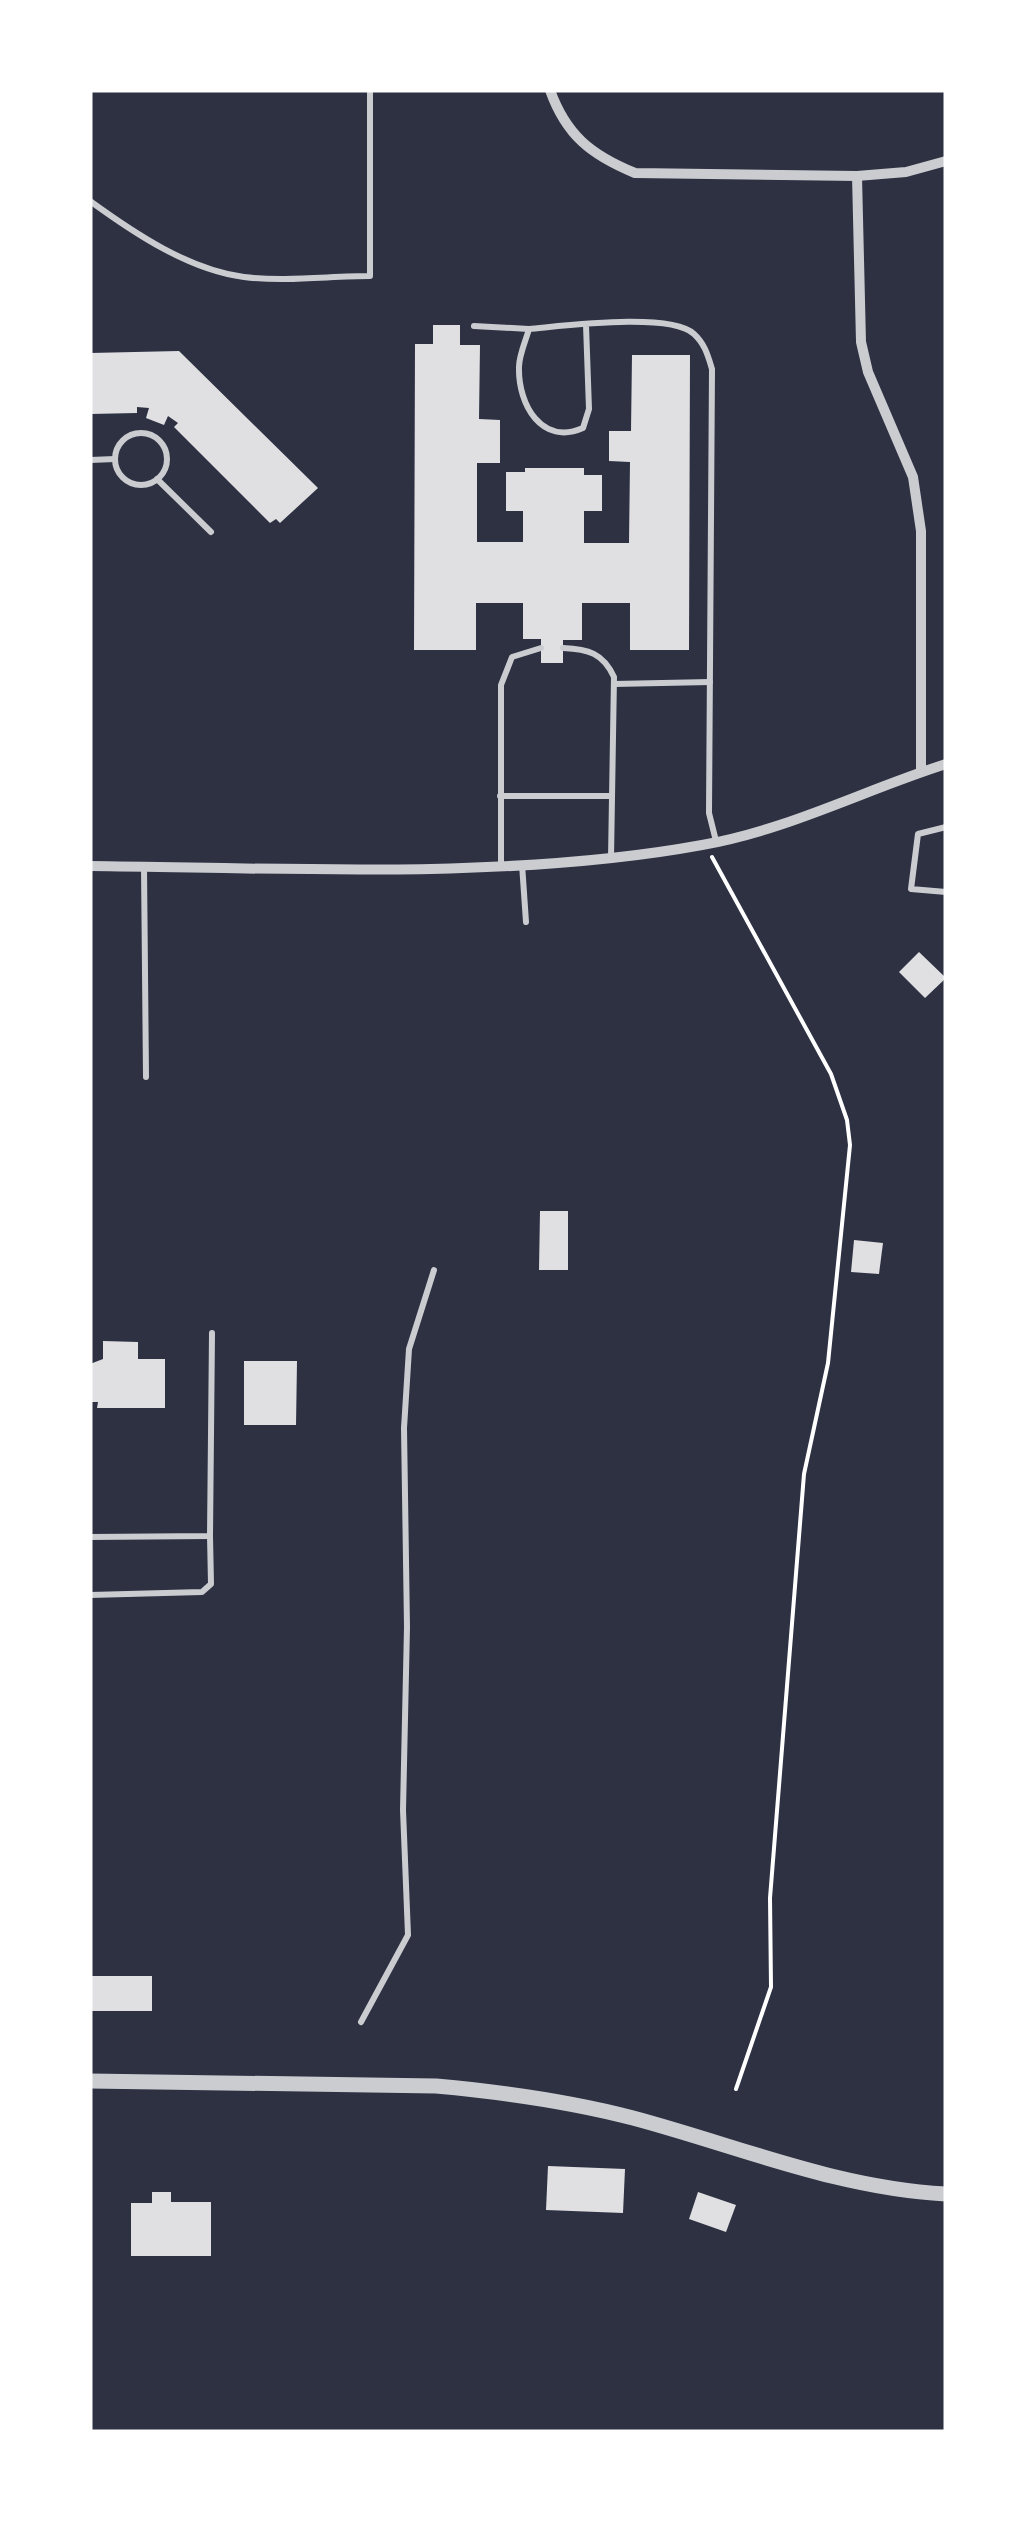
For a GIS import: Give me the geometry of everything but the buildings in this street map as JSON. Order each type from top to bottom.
[{"type":"street","points":[[550,90],[560,117],[578,142],[603,160],[635,173],[858,176],[906,172],[946,160]]},
{"type":"street","points":[[858,176],[862,342],[868,372],[912,477],[920,531],[921,772]]},
{"type":"street","points":[[90,866],[501,864],[611,858],[704,845],[802,820],[946,764]]},
{"type":"street","points":[[90,2080],[418,2085],[490,2091],[634,2118],[878,2188],[946,2194]]},
{"type":"lane","points":[[90,201],[128,228],[206,267],[245,277],[370,276],[370,90]]},
{"type":"lane","points":[[474,326],[669,324],[692,332],[707,350],[712,369],[709,814],[717,842]]},
{"type":"lane","points":[[529,328],[519,366],[527,410],[550,433],[567,434],[583,428],[589,410],[586,325]]},
{"type":"lane","points":[[130,436],[155,437],[167,458],[156,480],[132,484],[119,473],[115,459],[118,448],[130,436]]},
{"type":"lane","points":[[90,460],[115,459]]},
{"type":"lane","points":[[156,480],[211,532]]},
{"type":"lane","points":[[501,864],[504,669],[523,650],[541,648]]},
{"type":"lane","points":[[563,648],[596,653],[607,662],[614,684],[611,858]]},
{"type":"lane","points":[[614,684],[710,682]]},
{"type":"lane","points":[[500,796],[612,796]]},
{"type":"lane","points":[[946,827],[918,834],[911,889],[946,892]]},
{"type":"lane","points":[[522,862],[526,922]]},
{"type":"lane","points":[[144,867],[146,1077]]},
{"type":"lane","points":[[361,2022],[408,1935],[403,1810],[407,1627],[404,1428],[408,1349],[434,1270]]},
{"type":"lane","points":[[90,1595],[202,1592],[211,1584],[212,1333]]},
{"type":"lane","points":[[90,1537],[210,1536]]},
{"type":"path","points":[[704,845],[729,882],[831,1074],[844,1109],[850,1144],[828,1363],[804,1474],[770,1898],[771,1987],[736,2089]]}]
